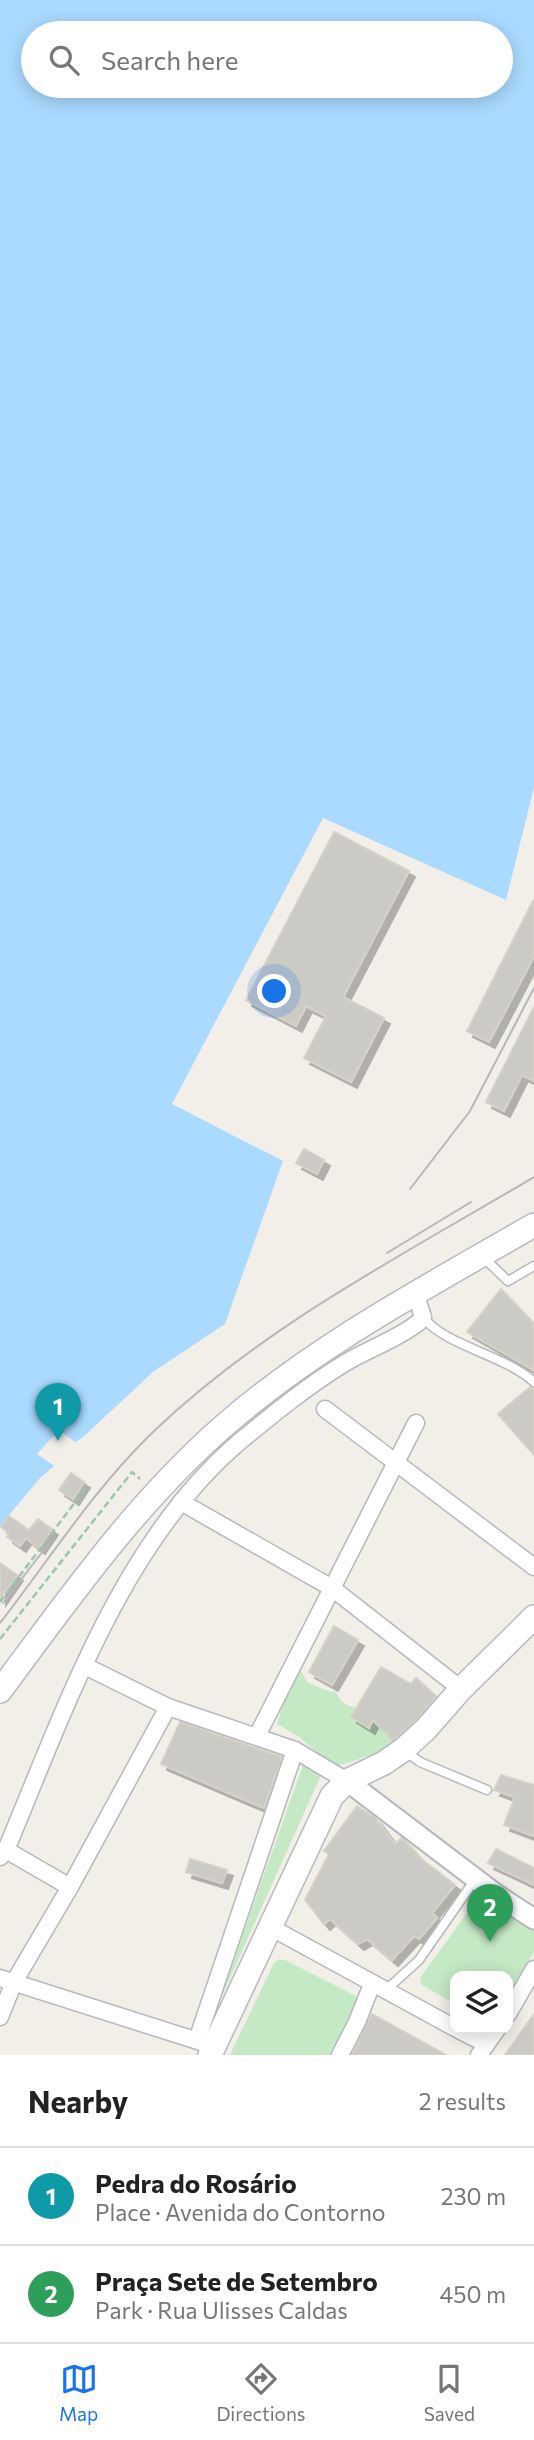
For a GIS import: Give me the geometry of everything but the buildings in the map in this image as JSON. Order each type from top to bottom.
[{"type":"main road","points":[[0,1691],[108,1550],[165,1481],[227,1423],[293,1371],[359,1328],[417,1307],[481,1255],[534,1225]]},
{"type":"main road","points":[[207,2047],[270,1927],[332,1797],[346,1781],[384,1763],[403,1750],[534,1617]]},
{"type":"street","points":[[70,1887],[3,1854],[108,1617],[160,1530],[209,1469],[277,1411],[342,1365],[413,1327],[417,1307]]},
{"type":"street","points":[[326,1409],[534,1567]]},
{"type":"street","points":[[257,1736],[416,1423]]},
{"type":"street","points":[[181,1502],[332,1588],[461,1689]]},
{"type":"street","points":[[85,1666],[168,1707],[295,1750],[346,1781],[534,1919]]},
{"type":"street","points":[[0,2017],[7,1980],[70,1887],[168,1707]]},
{"type":"street","points":[[7,1980],[207,2047],[295,1750]]},
{"type":"street","points":[[270,1927],[450,2025]]},
{"type":"street","points":[[513,2005],[534,1969]]},
{"type":"street","points":[[340,2055],[379,1987]]},
{"type":"street","points":[[463,2034],[483,2050],[494,2034]]},
{"type":"lane","points":[[481,1255],[508,1281],[534,1266]]},
{"type":"lane","points":[[417,1307],[430,1326],[442,1334],[499,1359],[534,1382]]},
{"type":"lane","points":[[403,1750],[419,1762],[487,1790]]},
{"type":"lane","points":[[379,1987],[419,1960],[476,1878]]},
{"type":"path","points":[[0,1639],[132,1472],[141,1479]]},
{"type":"path","points":[[0,1602],[85,1489]]},
{"type":"green space","points":[[301,1671],[307,1682],[336,1692],[343,1703],[356,1708],[351,1717],[369,1728],[372,1722],[376,1722],[398,1745],[333,1766],[299,1737],[277,1724],[293,1675]]},
{"type":"green space","points":[[303,1765],[322,1773],[217,2007]]},
{"type":"green space","points":[[480,1901],[534,1931],[534,1952],[513,1988],[513,1971],[450,1971],[450,2001],[422,1985],[420,1978],[474,1903]]},
{"type":"green space","points":[[285,1960],[356,1996],[359,2002],[335,2055],[230,2055],[274,1963]]},
{"type":"water","points":[[0,0],[534,0],[534,787],[506,900],[323,818],[172,1104],[283,1161],[225,1324],[153,1372],[82,1438],[75,1442],[59,1430],[37,1454],[54,1466],[40,1478],[0,1526]]},
{"type":"tram line","points":[[410,1189],[470,1111],[534,988]]},
{"type":"tram line","points":[[0,1623],[111,1477],[152,1433],[195,1394],[240,1359],[335,1294],[534,1177]]},
{"type":"tram line","points":[[387,1253],[471,1202]]},
{"type":"tram line","points":[[3,1603],[50,1542]]},
{"type":"place","name":"Pedra do Rosário","points":[[58,1441]]},
{"type":"place","name":"Praça Sete de Setembro","points":[[490,1942]]}]
